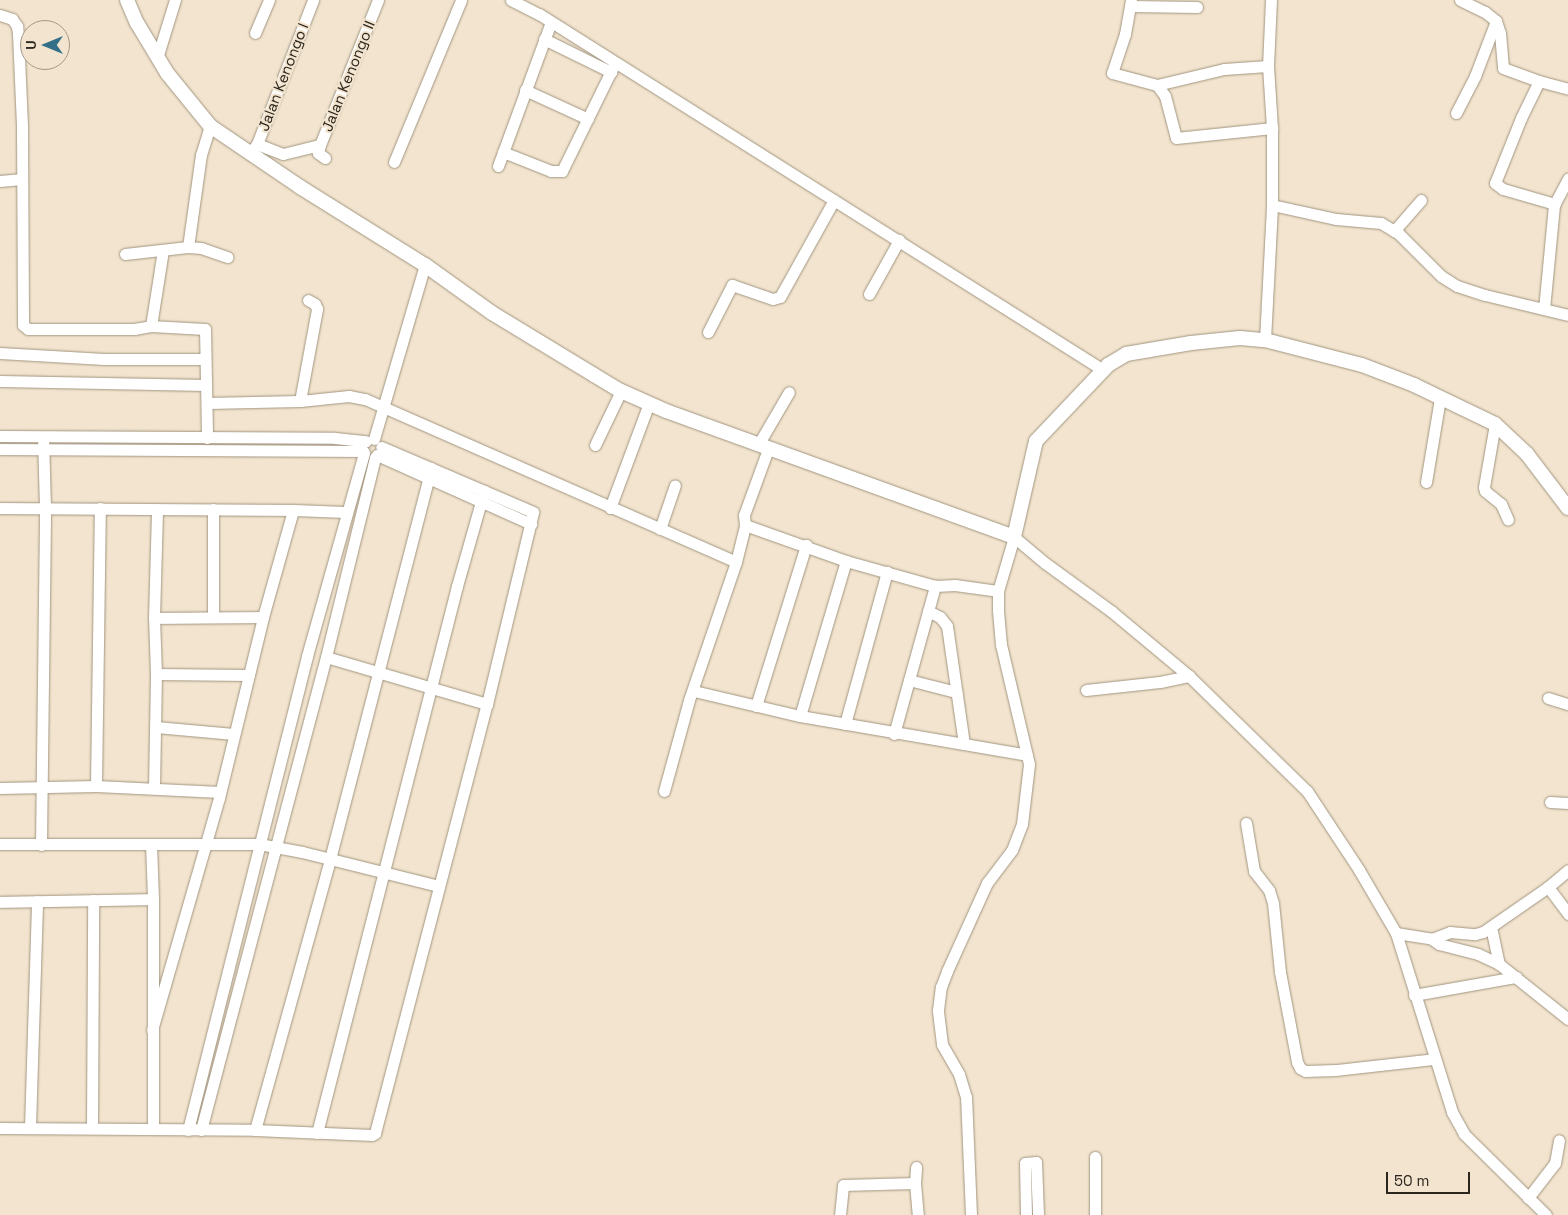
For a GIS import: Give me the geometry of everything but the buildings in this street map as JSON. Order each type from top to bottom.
[{"type":"street","points":[[126,0],[157,58],[210,126],[253,149],[425,265],[492,313],[621,391],[763,447],[1014,537],[1119,617],[1189,676],[1307,791],[1359,870],[1396,933],[1434,1059],[1452,1112],[1464,1134],[1546,1215]]},
{"type":"street","points":[[157,58],[175,0]]},
{"type":"street","points":[[255,34],[269,0]]},
{"type":"street","name":"Jalan Kenongo I","points":[[253,149],[313,0]]},
{"type":"street","name":"Jalan Kenongo II","points":[[253,149],[283,154],[320,145],[378,0]]},
{"type":"street","points":[[394,162],[461,0]]},
{"type":"street","points":[[511,0],[551,22],[613,67],[899,240],[1103,370]]},
{"type":"street","points":[[1265,334],[1272,204],[1272,128],[1268,66],[1271,0]]},
{"type":"street","points":[[1460,0],[1485,12],[1496,21],[1500,33],[1502,66],[1539,81],[1568,89]]},
{"type":"street","points":[[1197,7],[1131,3],[1125,34],[1111,72],[1157,85],[1224,69],[1268,66]]},
{"type":"street","points":[[0,15],[12,19],[18,31],[22,179],[21,321],[24,327],[124,329],[151,326],[203,327],[205,331],[207,438]]},
{"type":"street","points":[[1456,113],[1475,76],[1496,21]]},
{"type":"street","points":[[498,166],[551,22]]},
{"type":"street","points":[[544,39],[613,67]]},
{"type":"street","points":[[503,152],[551,171],[562,172],[613,67]]},
{"type":"street","points":[[1539,81],[1521,118],[1495,183],[1503,189],[1555,204]]},
{"type":"street","points":[[1157,85],[1165,96],[1176,138],[1272,128]]},
{"type":"street","points":[[525,90],[588,119]]},
{"type":"street","points":[[188,247],[201,155],[210,126]]},
{"type":"street","points":[[320,145],[318,153],[325,158]]},
{"type":"street","points":[[0,181],[22,179]]},
{"type":"street","points":[[1544,309],[1549,242],[1555,204],[1568,179]]},
{"type":"street","points":[[708,332],[732,285],[773,299],[780,297],[834,200]]},
{"type":"street","points":[[1394,231],[1421,200]]},
{"type":"street","points":[[1272,204],[1336,218],[1381,223],[1394,231],[1441,276],[1457,286],[1485,296],[1568,315]]},
{"type":"street","points":[[869,294],[899,240]]},
{"type":"street","points":[[125,254],[188,247],[201,248],[227,257]]},
{"type":"street","points":[[151,326],[164,250]]},
{"type":"street","points":[[201,1130],[326,657],[382,406],[425,265]]},
{"type":"street","points":[[300,401],[317,309],[315,304],[308,300]]},
{"type":"street","points":[[971,1215],[966,1097],[959,1074],[942,1044],[939,1034],[939,1002],[947,971],[987,883],[1012,850],[1022,824],[1028,776],[1027,755],[1001,645],[998,592],[1014,537],[1036,442],[1103,370],[1116,359],[1126,354],[1191,343],[1265,334],[1362,365],[1414,385],[1495,424],[1527,454],[1568,508]]},
{"type":"street","points":[[0,353],[104,359],[205,359]]},
{"type":"street","points":[[0,381],[206,385]]},
{"type":"street","points":[[596,445],[621,391]]},
{"type":"street","points":[[664,791],[689,700],[694,691],[736,562],[745,525],[744,515],[763,447],[789,392]]},
{"type":"street","points":[[207,403],[300,401],[349,396],[382,406],[736,562]]},
{"type":"street","points":[[1426,482],[1440,398]]},
{"type":"street","points":[[610,508],[649,403]]},
{"type":"street","points":[[1495,424],[1484,487],[1485,491],[1501,504],[1508,520]]},
{"type":"street","points":[[0,436],[335,438],[371,449],[451,482],[484,491],[532,510],[531,524],[487,704],[375,1133],[372,1135],[255,1130],[0,1128]]},
{"type":"street","points":[[41,845],[40,787],[45,508],[43,437]]},
{"type":"street","points":[[0,449],[371,449]]},
{"type":"street","points":[[188,1130],[259,844],[346,512],[371,449]]},
{"type":"street","points":[[255,1130],[330,859],[430,473]]},
{"type":"street","points":[[451,482],[481,503],[531,524]]},
{"type":"street","points":[[660,529],[675,485]]},
{"type":"street","points":[[317,1133],[433,687],[457,586],[484,491]]},
{"type":"street","points":[[0,508],[346,512]]},
{"type":"street","points":[[96,786],[100,508]]},
{"type":"street","points":[[154,788],[156,674],[154,618],[157,509]]},
{"type":"street","points":[[213,509],[213,618]]},
{"type":"street","points":[[152,1030],[220,792],[263,617],[293,510]]},
{"type":"street","points":[[745,525],[806,545],[846,561],[935,586],[955,585],[998,592]]},
{"type":"street","points":[[756,706],[806,545]]},
{"type":"street","points":[[800,716],[846,561]]},
{"type":"street","points":[[845,724],[887,572]]},
{"type":"street","points":[[894,734],[935,586]]},
{"type":"street","points":[[928,611],[940,618],[947,626],[964,744]]},
{"type":"street","points":[[154,618],[263,617]]},
{"type":"street","points":[[326,657],[487,704]]},
{"type":"street","points":[[156,674],[249,675]]},
{"type":"street","points":[[1086,690],[1160,682],[1189,676]]},
{"type":"street","points":[[909,680],[956,692]]},
{"type":"street","points":[[694,691],[800,716],[894,734],[1027,755]]},
{"type":"street","points":[[1548,698],[1568,704]]},
{"type":"street","points":[[156,727],[234,734]]},
{"type":"street","points":[[0,788],[96,786],[220,792]]},
{"type":"street","points":[[1550,802],[1568,802]]},
{"type":"street","points":[[1246,823],[1254,871],[1269,890],[1273,903],[1280,972],[1296,1062],[1300,1068],[1305,1071],[1336,1070],[1434,1059]]},
{"type":"street","points":[[0,844],[259,844],[276,846],[438,886]]},
{"type":"street","points":[[151,844],[154,899],[153,1129]]},
{"type":"street","points":[[1432,939],[1450,932],[1474,934],[1483,932],[1548,887],[1568,870]]},
{"type":"street","points":[[1548,887],[1568,914]]},
{"type":"street","points":[[0,902],[154,899]]},
{"type":"street","points":[[92,1128],[93,900]]},
{"type":"street","points":[[30,1127],[37,901]]},
{"type":"street","points":[[1491,927],[1499,964]]},
{"type":"street","points":[[1396,933],[1432,939],[1439,944],[1478,954],[1499,964],[1568,1019]]},
{"type":"street","points":[[1414,995],[1516,978]]},
{"type":"street","points":[[1528,1198],[1556,1164],[1559,1140]]},
{"type":"street","points":[[1095,1157],[1095,1215]]},
{"type":"street","points":[[1026,1215],[1025,1163],[1036,1162],[1038,1215]]},
{"type":"street","points":[[916,1167],[915,1183],[918,1215]]},
{"type":"street","points":[[840,1215],[843,1185],[915,1183]]}]
